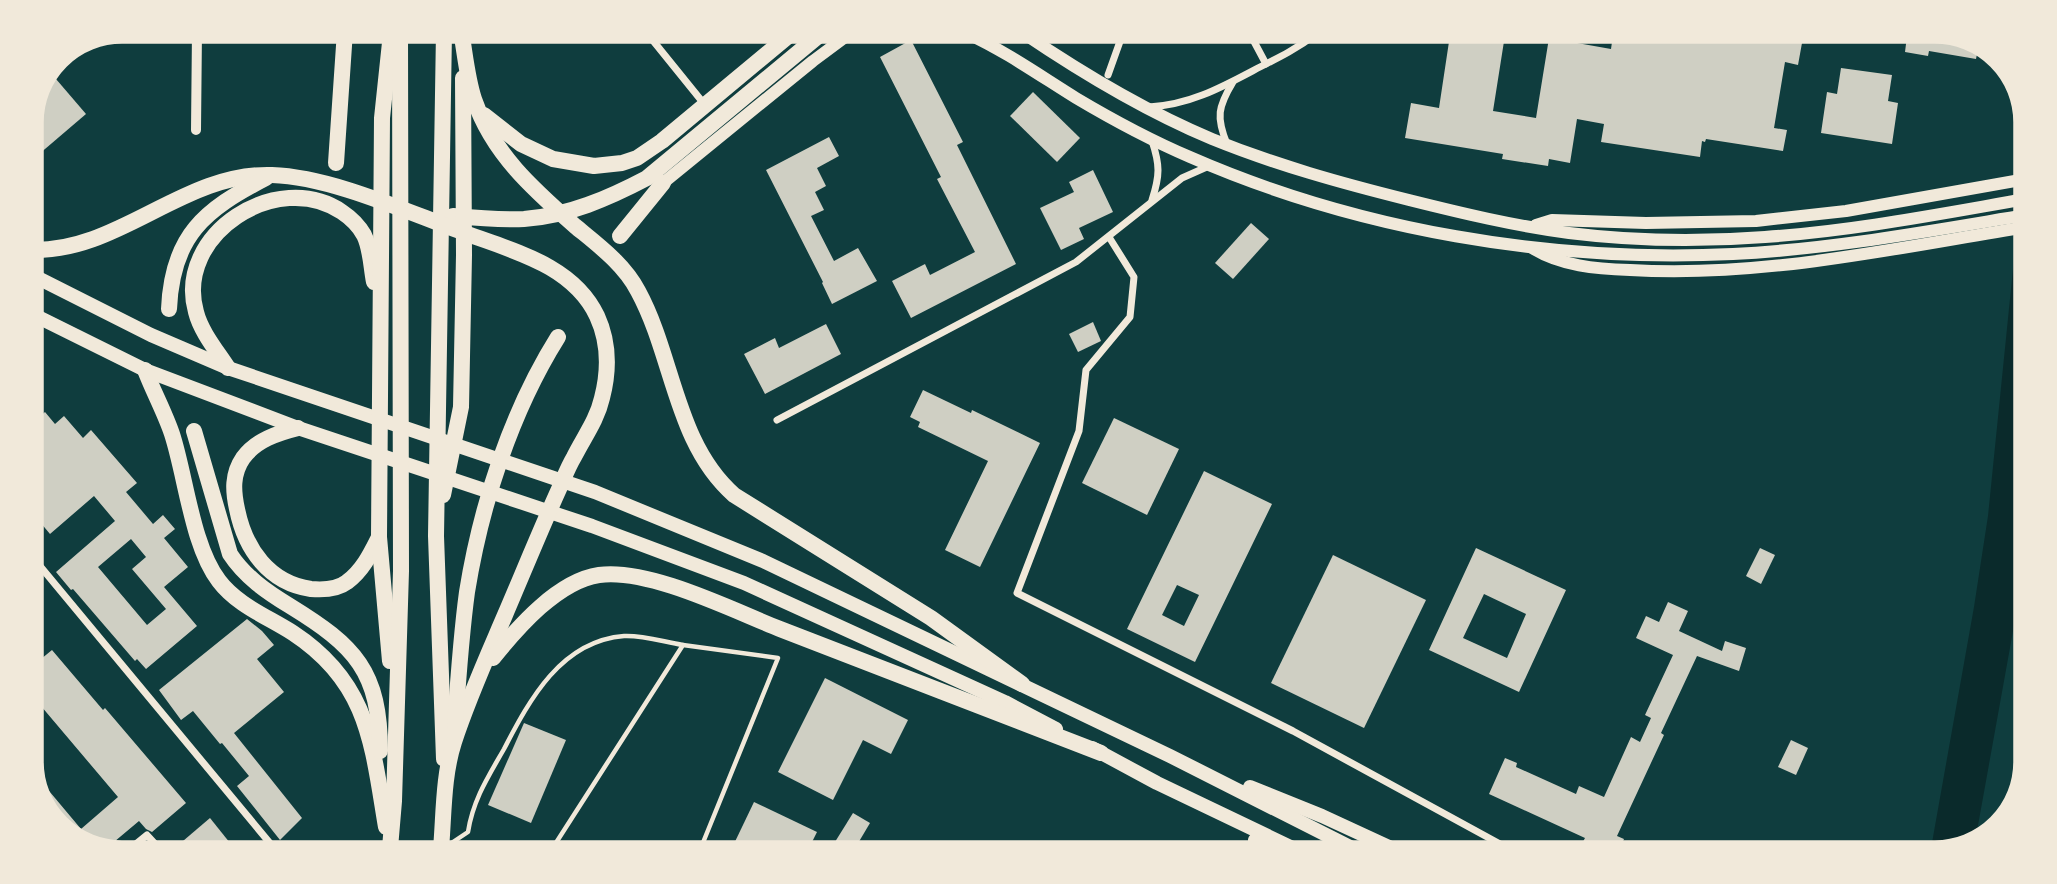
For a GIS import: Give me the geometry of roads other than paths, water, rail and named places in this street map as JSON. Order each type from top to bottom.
[{"type":"highway","points":[[336,163],[344,42]]},
{"type":"highway","points":[[390,42],[383,118],[379,537],[397,712]]},
{"type":"highway","points":[[391,842],[401,571],[400,42]]},
{"type":"highway","points":[[444,42],[436,536],[446,789]]},
{"type":"highway","points":[[436,536],[461,407],[464,255],[462,42]]},
{"type":"highway","points":[[464,42],[479,112],[501,153],[610,256],[638,290],[692,437],[718,481],[734,495],[931,618],[1022,684]]},
{"type":"highway","points":[[479,112],[521,144],[553,159],[581,165],[609,166],[637,158],[662,141],[781,42]]},
{"type":"highway","points":[[405,212],[525,219],[577,209],[601,201],[647,178],[811,42]]},
{"type":"highway","points":[[169,309],[170,284],[176,260],[185,241],[222,203],[271,175]]},
{"type":"highway","points":[[42,249],[82,244],[118,230],[198,189],[250,176],[271,175],[312,180],[336,187],[515,251],[556,271],[579,290],[598,317],[606,351],[607,367],[602,400],[544,523],[453,745]]},
{"type":"highway","points":[[620,228],[663,183]]},
{"type":"highway","points":[[228,368],[195,313],[194,278],[207,247],[228,223],[246,210],[279,197],[321,201],[335,207],[359,227],[368,248],[381,327]]},
{"type":"highway","points":[[441,842],[467,594],[483,519],[508,442],[558,337]]},
{"type":"highway","points":[[145,370],[171,430],[199,538],[219,581],[235,599],[316,649],[338,673],[358,702],[366,724],[389,842]]},
{"type":"highway","points":[[298,428],[271,435],[245,455],[235,476],[240,521],[246,540],[256,557],[285,582],[316,589],[331,589],[345,584],[357,573],[369,559],[379,537]]},
{"type":"highway","points":[[194,431],[230,554],[240,569],[271,594],[331,632],[348,647],[362,667],[373,689],[378,713],[380,788]]},
{"type":"highway","points":[[480,674],[548,600],[568,585],[584,578],[608,575],[637,577],[701,598],[1101,753]]},
{"type":"main road","points":[[663,183],[839,42]]},
{"type":"main road","points":[[985,42],[1084,103],[1151,139],[1259,186],[1330,208],[1462,236],[1529,246],[1637,256],[1737,254],[1853,242],[2015,217]]},
{"type":"main road","points":[[1037,42],[1102,83],[1149,107],[1277,164],[1448,209],[1567,233],[1672,239],[1763,237],[1862,227],[2015,201]]},
{"type":"main road","points":[[1532,226],[1552,220],[1646,223],[1756,221],[1846,211],[2015,181]]},
{"type":"main road","points":[[1529,246],[1548,258],[1572,264],[1609,269],[1695,272],[1812,260],[2015,229]]},
{"type":"main road","points":[[42,280],[151,335],[228,368],[498,457],[635,507],[763,561],[1022,684],[1340,842]]},
{"type":"main road","points":[[42,319],[145,370],[298,428],[516,500],[744,583],[1004,702],[1157,783],[1260,842]]},
{"type":"main road","points":[[1170,757],[1322,816],[1378,842]]},
{"type":"main road","points":[[1157,783],[1280,842]]},
{"type":"street","points":[[195,130],[197,42]]},
{"type":"street","points":[[654,42],[705,105]]},
{"type":"street","points":[[1108,75],[1120,42]]},
{"type":"street","points":[[1254,42],[1266,64]]},
{"type":"street","points":[[1149,107],[1173,106],[1212,93],[1306,42]]},
{"type":"street","points":[[1227,144],[1218,124],[1219,112],[1233,82]]},
{"type":"street","points":[[1151,139],[1159,162],[1159,180],[1152,201]]},
{"type":"street","points":[[777,420],[1076,262],[1182,178],[1210,166]]},
{"type":"street","points":[[1109,237],[1135,277],[1130,317],[1086,370],[1079,431],[1017,593],[1293,731],[1496,842]]},
{"type":"street","points":[[42,568],[269,842]]},
{"type":"street","points":[[138,842],[147,835],[153,842]]},
{"type":"lane","points":[[452,842],[468,832],[471,809],[530,700],[563,661],[580,649],[623,636],[778,658],[703,842]]},
{"type":"lane","points":[[556,842],[683,645]]},
{"type":"water","points":[[2015,249],[2015,620],[1977,830],[1961,838],[1932,842],[1974,607],[1988,516]]}]
